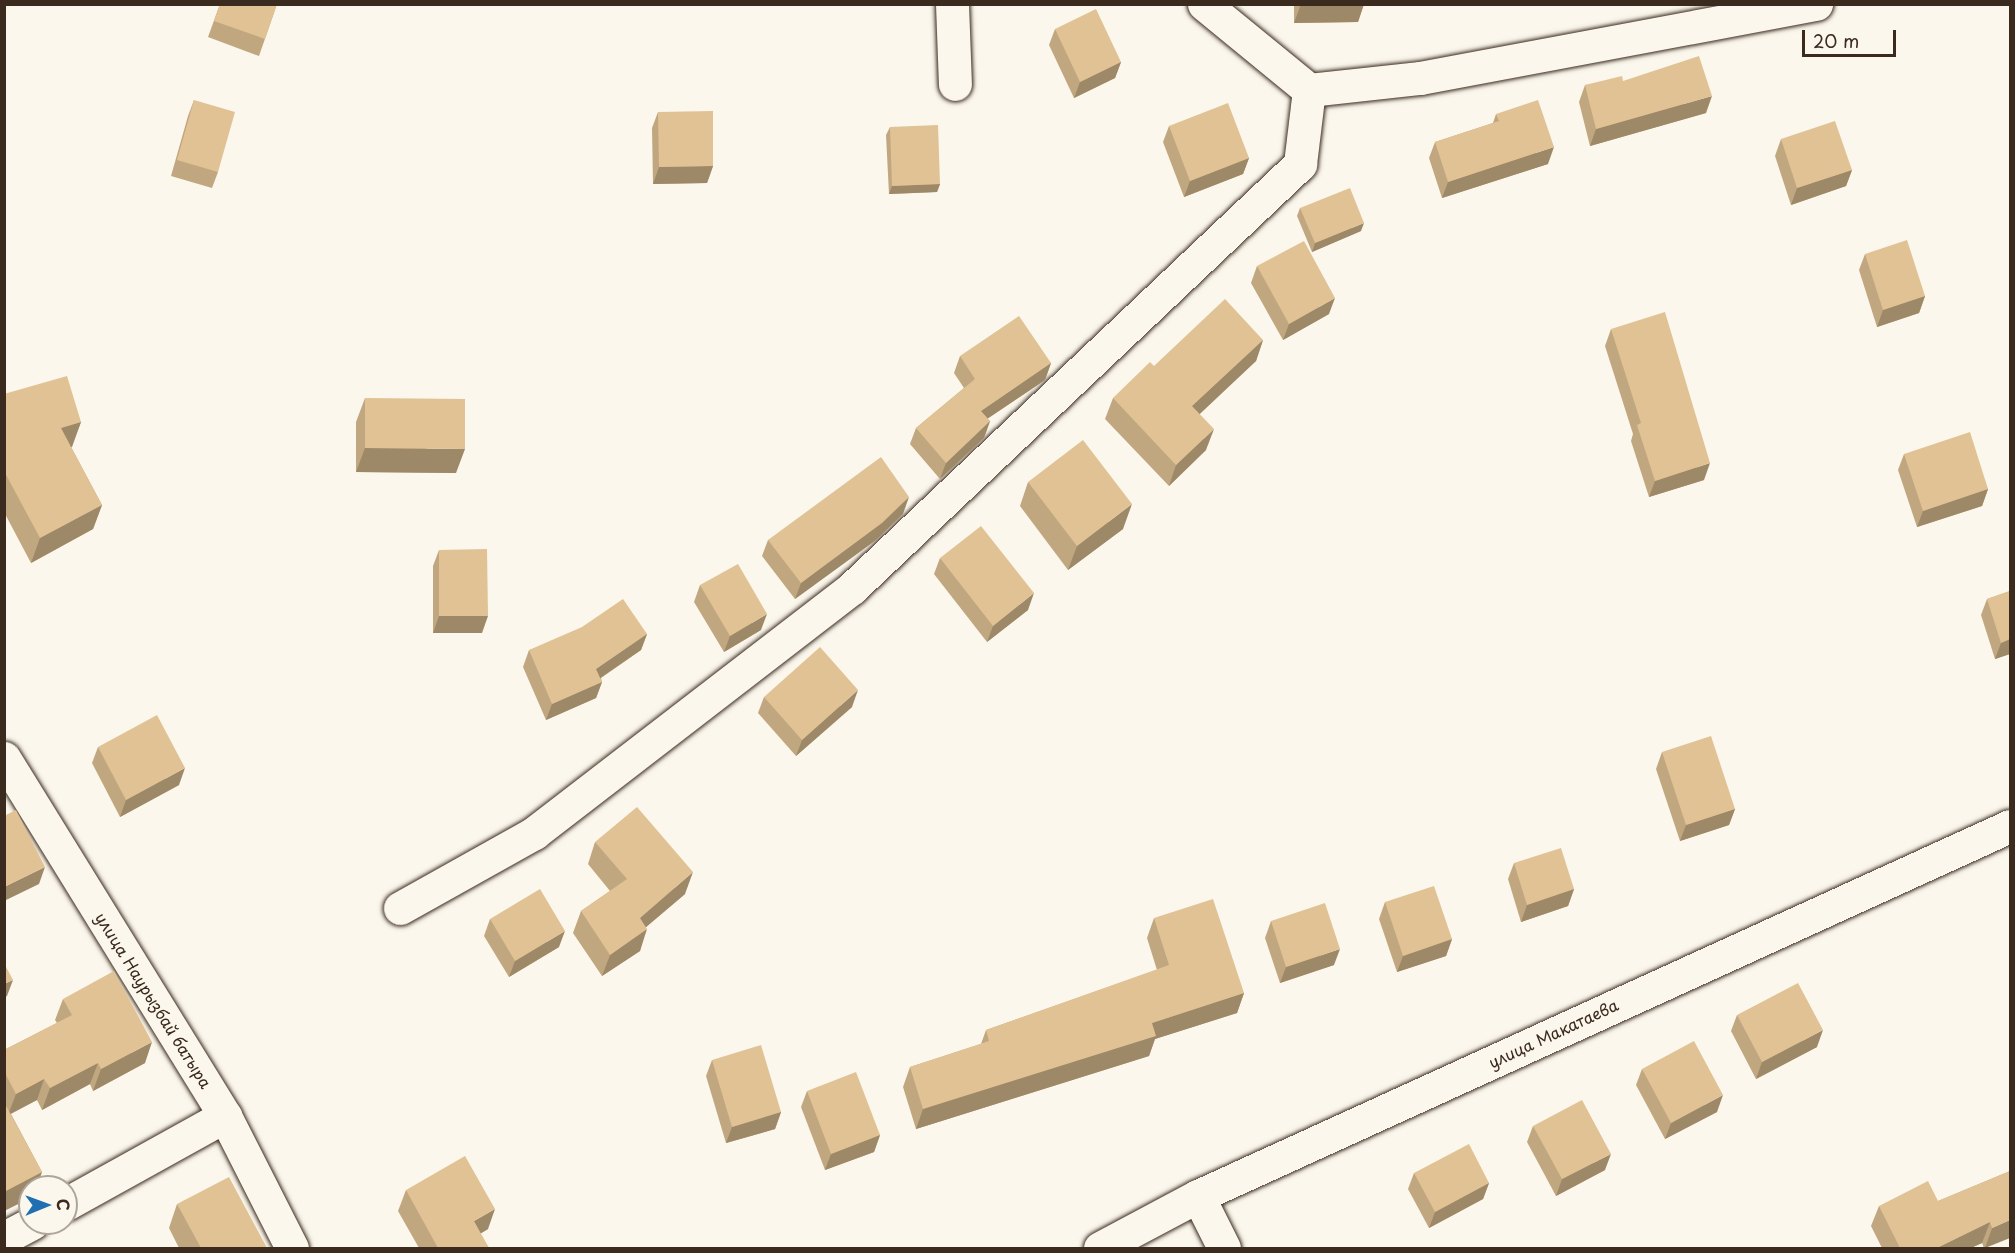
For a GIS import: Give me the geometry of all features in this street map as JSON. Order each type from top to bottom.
[{"type":"street","points":[[952,4],[955,84]]},
{"type":"street","points":[[1204,4],[1309,90],[1420,78],[1816,4]]},
{"type":"street","points":[[400,908],[534,833],[852,588],[1300,164],[1309,90]]},
{"type":"street","name":"улица Наурызбай батыра","points":[[4,759],[225,1116],[292,1248]]},
{"type":"street","name":"улица Макатаева","points":[[1100,1248],[1198,1196],[2010,826]]},
{"type":"street","points":[[78,1197],[225,1116]]},
{"type":"street","points":[[1198,1196],[1224,1248]]},
{"type":"street","points":[[4,1238],[18,1230]]},
{"type":"building","points":[[220,4],[277,4],[265,39],[214,21]]},
{"type":"building","points":[[1096,9],[1121,62],[1080,82],[1055,29]]},
{"type":"building","points":[[1699,56],[1712,96],[1596,129],[1585,85],[1622,76],[1623,81]]},
{"type":"building","points":[[194,100],[235,112],[218,172],[177,160]]},
{"type":"building","points":[[1538,100],[1554,147],[1448,182],[1435,142],[1499,121],[1496,114]]},
{"type":"building","points":[[1228,103],[1249,158],[1190,181],[1169,126]]},
{"type":"building","points":[[713,111],[713,166],[659,167],[658,112]]},
{"type":"building","points":[[1835,121],[1852,170],[1797,188],[1781,139]]},
{"type":"building","points":[[938,125],[940,184],[892,186],[890,127]]},
{"type":"building","points":[[1350,188],[1364,223],[1315,243],[1300,208]]},
{"type":"building","points":[[1907,240],[1925,296],[1883,310],[1865,254]]},
{"type":"building","points":[[1304,241],[1335,298],[1289,324],[1257,266]]},
{"type":"building","points":[[1225,299],[1263,340],[1192,406],[1214,429],[1176,465],[1113,398],[1150,362],[1154,366]]},
{"type":"building","points":[[1665,312],[1710,463],[1655,481],[1637,425],[1641,423],[1611,329]]},
{"type":"building","points":[[1019,316],[1051,363],[981,411],[990,421],[946,463],[916,428],[975,379],[960,356]]},
{"type":"building","points":[[67,376],[81,422],[61,428],[102,505],[40,538],[4,471],[4,394]]},
{"type":"building","points":[[365,398],[465,399],[465,449],[365,448]]},
{"type":"building","points":[[1970,432],[1988,489],[1923,511],[1904,454]]},
{"type":"building","points":[[1083,440],[1132,504],[1077,546],[1028,482]]},
{"type":"building","points":[[881,457],[909,497],[882,523],[801,583],[768,540]]},
{"type":"building","points":[[981,526],[1034,593],[993,626],[940,558]]},
{"type":"building","points":[[487,549],[488,616],[439,616],[439,550]]},
{"type":"building","points":[[738,564],[767,614],[730,636],[700,585]]},
{"type":"building","points":[[2010,591],[2010,639],[2001,643],[1987,599]]},
{"type":"building","points":[[623,599],[647,634],[596,669],[602,682],[552,704],[529,650],[582,627]]},
{"type":"building","points":[[820,647],[858,690],[802,740],[764,697]]},
{"type":"building","points":[[157,715],[185,768],[126,800],[98,747]]},
{"type":"building","points":[[1711,736],[1735,809],[1686,825],[1662,752]]},
{"type":"building","points":[[637,807],[693,872],[640,918],[647,929],[610,955],[581,911],[627,879],[595,842]]},
{"type":"building","points":[[16,810],[45,867],[4,887],[4,816]]},
{"type":"building","points":[[1561,848],[1574,889],[1527,905],[1514,863]]},
{"type":"building","points":[[1434,886],[1452,939],[1403,956],[1385,902]]},
{"type":"building","points":[[540,889],[565,931],[515,961],[490,919]]},
{"type":"building","points":[[1213,899],[1244,993],[1152,1023],[1156,1036],[923,1109],[910,1067],[989,1041],[986,1030],[1169,965],[1154,918]]},
{"type":"building","points":[[1325,903],[1340,949],[1286,967],[1271,921]]},
{"type":"building","points":[[4,963],[13,980],[4,984]]},
{"type":"building","points":[[114,971],[152,1042],[101,1069],[98,1063],[50,1088],[44,1079],[16,1094],[4,1071],[4,1050],[72,1015],[63,999]]},
{"type":"building","points":[[1798,983],[1823,1030],[1762,1062],[1737,1015]]},
{"type":"building","points":[[1694,1041],[1723,1095],[1671,1123],[1642,1069]]},
{"type":"building","points":[[761,1045],[781,1112],[732,1127],[712,1060]]},
{"type":"building","points":[[856,1072],[880,1135],[831,1154],[807,1091]]},
{"type":"building","points":[[1582,1100],[1611,1154],[1562,1179],[1533,1126]]},
{"type":"building","points":[[4,1102],[42,1172],[36,1175],[18,1175],[18,1185],[4,1192]]},
{"type":"building","points":[[1469,1144],[1489,1183],[1435,1212],[1414,1173]]},
{"type":"building","points":[[465,1156],[495,1209],[474,1221],[489,1248],[438,1248],[406,1190]]},
{"type":"building","points":[[2010,1171],[2010,1220],[1992,1228],[1990,1222],[1937,1248],[1900,1248],[1879,1206],[1928,1181],[1938,1201]]},
{"type":"building","points":[[229,1177],[267,1248],[201,1248],[177,1204]]}]
